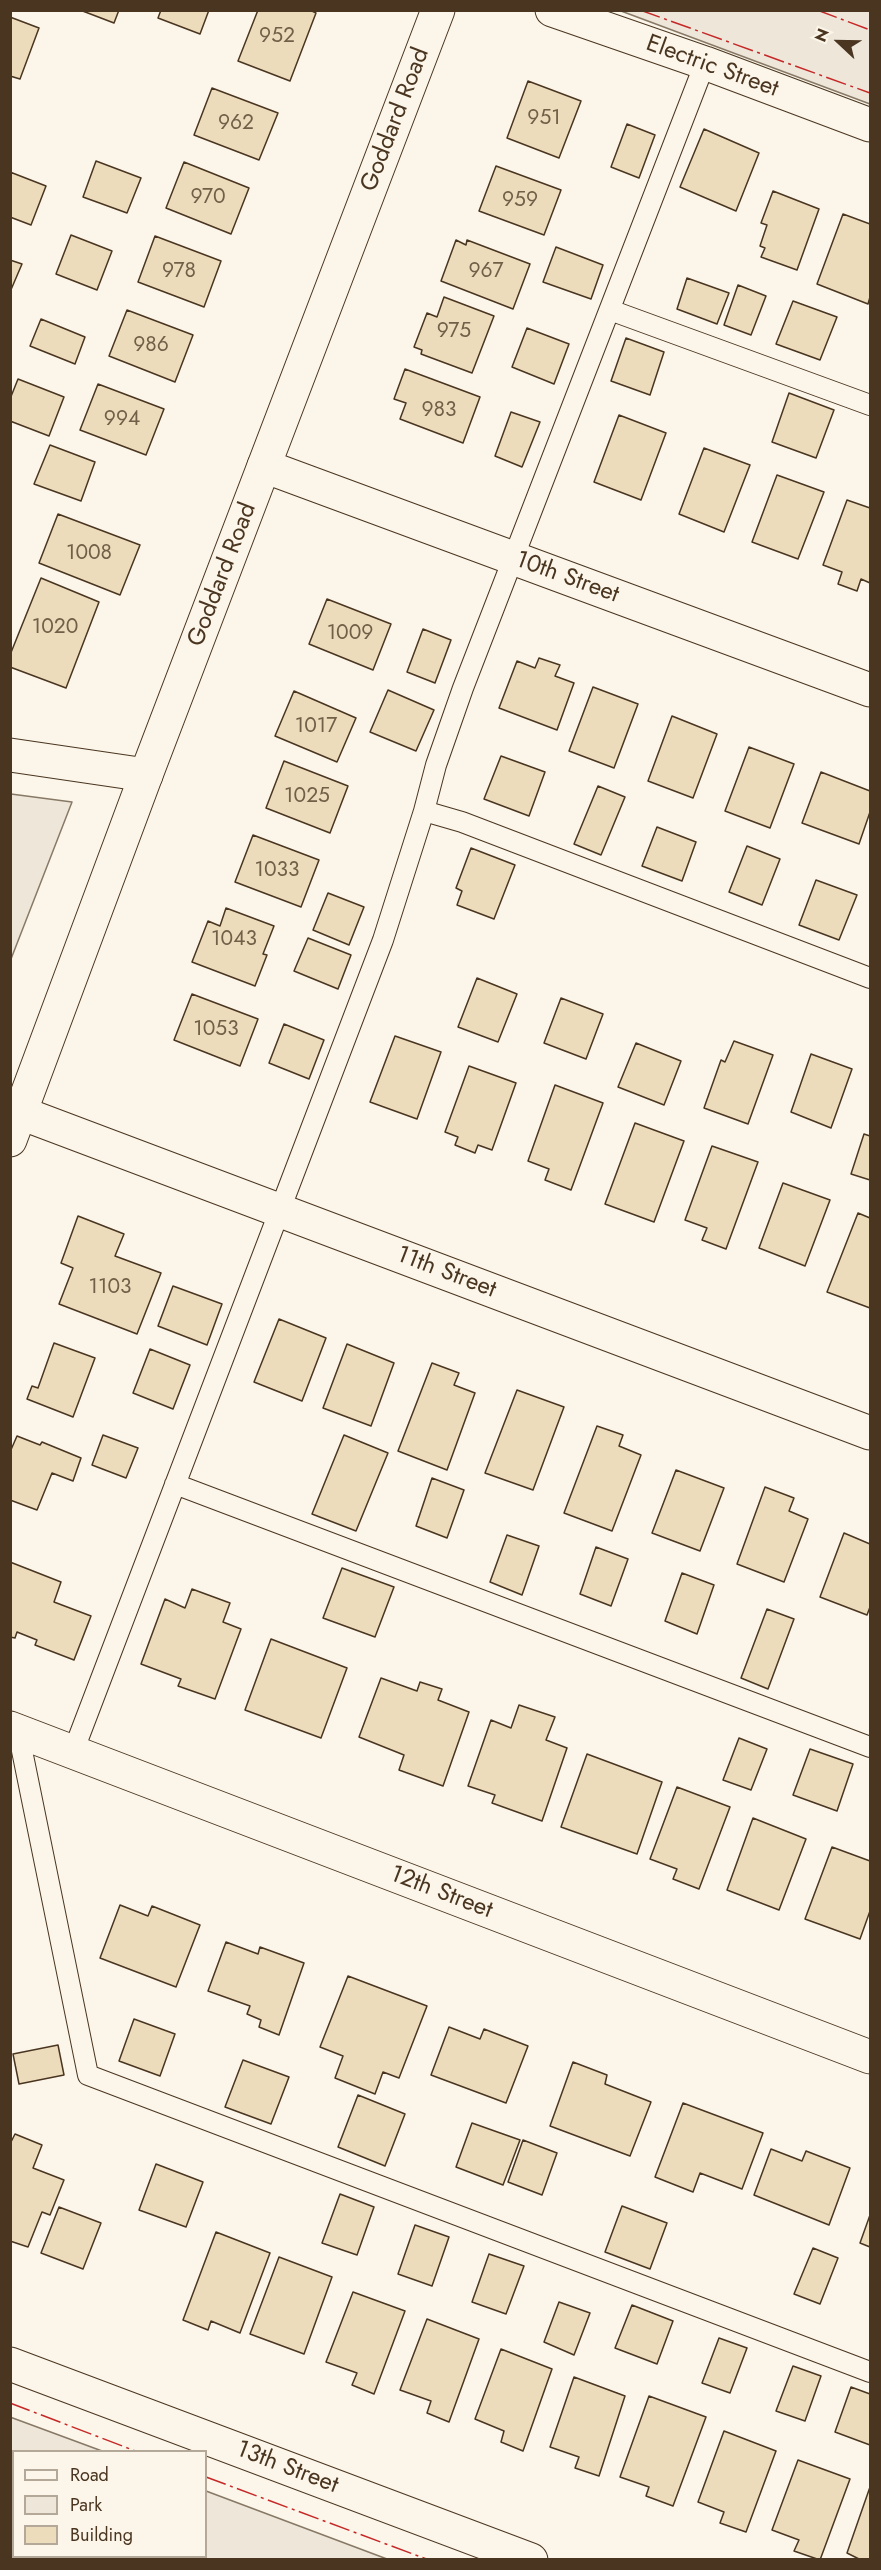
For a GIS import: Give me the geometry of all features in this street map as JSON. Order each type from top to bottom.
[{"type":"street","name":"Goddard Road","points":[[16,1127],[146,775],[438,10]]},
{"type":"street","name":"Electric Street","points":[[552,10],[705,63],[870,125]]},
{"type":"street","name":"10th Street","points":[[264,466],[870,690]]},
{"type":"street","points":[[10,755],[146,775]]},
{"type":"street","name":"11th Street","points":[[16,1127],[279,1211],[870,1433]]},
{"type":"street","name":"12th Street","points":[[14,1730],[870,2057]]},
{"type":"street","name":"13th Street","points":[[10,2364],[531,2559]]},
{"type":"lane","points":[[73,1752],[383,940],[424,811],[436,765],[463,688],[705,63]]},
{"type":"lane","points":[[610,310],[870,405]]},
{"type":"lane","points":[[424,811],[462,822],[870,978]]},
{"type":"lane","points":[[175,1484],[870,1747]]},
{"type":"lane","points":[[14,1730],[88,2075],[870,2372]]},
{"type":"green space","points":[[621,11],[870,11],[870,104]]},
{"type":"green space","points":[[10,794],[72,802],[11,959]]},
{"type":"green space","points":[[10,2417],[99,2450],[12,2450],[12,2558],[207,2558],[207,2491],[387,2559],[11,2559]]},
{"type":"building","points":[[80,10],[119,10],[114,23]]},
{"type":"building","points":[[161,10],[209,10],[200,34],[158,18]]},
{"type":"building","points":[[258,10],[310,10],[316,13],[290,81],[238,61]]},
{"type":"building","points":[[10,17],[39,28],[20,79],[10,76]]},
{"type":"building","points":[[528,81],[581,101],[559,158],[507,138]]},
{"type":"building","points":[[212,88],[278,113],[259,160],[194,135]]},
{"type":"building","points":[[627,124],[655,135],[639,178],[611,167]]},
{"type":"building","points":[[704,129],[759,153],[736,211],[680,187]]},
{"type":"building","points":[[96,161],[141,178],[127,213],[83,197]]},
{"type":"building","points":[[184,162],[249,188],[231,234],[166,208]]},
{"type":"building","points":[[496,166],[561,190],[544,235],[479,211]]},
{"type":"building","points":[[10,172],[46,186],[31,225],[10,217]]},
{"type":"building","points":[[773,191],[819,209],[797,270],[761,257],[765,248],[760,246],[767,225],[761,223]]},
{"type":"building","points":[[843,214],[870,224],[870,297],[868,304],[817,284]]},
{"type":"building","points":[[71,235],[112,251],[97,290],[56,274]]},
{"type":"building","points":[[155,236],[221,261],[204,307],[138,282]]},
{"type":"building","points":[[456,240],[466,245],[467,240],[530,264],[513,309],[441,281]]},
{"type":"building","points":[[556,247],[603,265],[591,299],[543,282]]},
{"type":"building","points":[[10,260],[22,264],[10,292]]},
{"type":"building","points":[[687,278],[729,293],[717,324],[677,309]]},
{"type":"building","points":[[738,285],[766,296],[751,335],[724,325]]},
{"type":"building","points":[[444,297],[494,316],[472,373],[421,354],[422,350],[414,347],[427,313],[437,317]]},
{"type":"building","points":[[793,301],[837,317],[820,360],[776,344]]},
{"type":"building","points":[[127,310],[193,335],[175,382],[109,356]]},
{"type":"building","points":[[41,319],[85,337],[75,364],[30,346]]},
{"type":"building","points":[[527,328],[569,344],[554,384],[512,367]]},
{"type":"building","points":[[626,338],[664,352],[650,395],[611,381]]},
{"type":"building","points":[[405,369],[480,397],[463,443],[400,419],[406,403],[394,399]]},
{"type":"building","points":[[18,379],[64,397],[49,436],[10,421],[10,399]]},
{"type":"building","points":[[98,384],[164,409],[146,455],[80,430]]},
{"type":"building","points":[[789,393],[834,410],[816,458],[772,442]]},
{"type":"building","points":[[511,412],[540,422],[522,467],[495,456]]},
{"type":"building","points":[[619,415],[666,433],[641,500],[594,482]]},
{"type":"building","points":[[50,445],[95,462],[81,501],[34,484]]},
{"type":"building","points":[[704,448],[750,465],[724,532],[679,514]]},
{"type":"building","points":[[777,475],[824,492],[798,559],[752,542]]},
{"type":"building","points":[[847,500],[870,508],[870,583],[861,579],[857,591],[838,584],[842,572],[823,565]]},
{"type":"building","points":[[58,514],[140,545],[120,595],[39,563]]},
{"type":"building","points":[[41,578],[99,602],[66,688],[10,667],[10,655]]},
{"type":"building","points":[[327,599],[391,624],[373,670],[309,644]]},
{"type":"building","points":[[423,629],[451,640],[435,683],[407,672]]},
{"type":"building","points":[[539,658],[560,665],[555,676],[574,683],[557,730],[499,708],[517,661],[535,668]]},
{"type":"building","points":[[593,687],[638,704],[614,768],[569,751]]},
{"type":"building","points":[[388,690],[434,710],[416,751],[370,732]]},
{"type":"building","points":[[294,691],[356,718],[337,762],[275,736]]},
{"type":"building","points":[[672,716],[717,734],[693,798],[648,781]]},
{"type":"building","points":[[749,747],[794,764],[770,828],[725,811]]},
{"type":"building","points":[[501,756],[545,772],[529,816],[484,799]]},
{"type":"building","points":[[284,761],[348,786],[330,833],[266,808]]},
{"type":"building","points":[[821,772],[870,791],[870,812],[859,844],[802,823]]},
{"type":"building","points":[[598,786],[625,797],[601,855],[574,844]]},
{"type":"building","points":[[657,827],[696,842],[682,881],[642,866]]},
{"type":"building","points":[[253,835],[319,860],[301,907],[235,882]]},
{"type":"building","points":[[747,846],[780,859],[762,905],[729,892]]},
{"type":"building","points":[[471,848],[515,865],[494,919],[457,905],[462,891],[456,888]]},
{"type":"building","points":[[816,880],[857,895],[839,940],[799,925]]},
{"type":"building","points":[[328,893],[364,907],[349,945],[313,930]]},
{"type":"building","points":[[226,908],[274,926],[263,954],[267,955],[255,986],[192,962],[208,921],[220,926]]},
{"type":"building","points":[[308,938],[351,955],[338,989],[294,971]]},
{"type":"building","points":[[477,978],[517,994],[498,1042],[458,1027]]},
{"type":"building","points":[[192,994],[258,1019],[240,1066],[174,1040]]},
{"type":"building","points":[[561,998],[603,1014],[586,1059],[544,1043]]},
{"type":"building","points":[[284,1024],[324,1040],[309,1079],[269,1063]]},
{"type":"building","points":[[395,1036],[441,1052],[417,1119],[370,1102]]},
{"type":"building","points":[[734,1041],[773,1055],[748,1124],[704,1108],[721,1060],[725,1062]]},
{"type":"building","points":[[636,1043],[681,1061],[664,1105],[618,1087]]},
{"type":"building","points":[[811,1054],[852,1069],[831,1128],[791,1112]]},
{"type":"building","points":[[469,1066],[516,1083],[492,1150],[478,1145],[475,1153],[455,1145],[458,1137],[445,1132]]},
{"type":"building","points":[[555,1085],[603,1103],[571,1190],[545,1180],[549,1169],[528,1161]]},
{"type":"building","points":[[635,1123],[684,1141],[654,1222],[605,1204]]},
{"type":"building","points":[[864,1134],[870,1136],[870,1180],[851,1174]]},
{"type":"building","points":[[712,1146],[758,1162],[726,1249],[702,1240],[707,1228],[685,1220]]},
{"type":"building","points":[[783,1183],[830,1200],[805,1266],[759,1248]]},
{"type":"building","points":[[858,1213],[870,1218],[870,1308],[827,1292]]},
{"type":"building","points":[[78,1216],[124,1234],[115,1256],[161,1273],[137,1334],[59,1304],[73,1268],[61,1263]]},
{"type":"building","points":[[173,1286],[222,1304],[207,1345],[158,1326]]},
{"type":"building","points":[[279,1319],[326,1338],[302,1401],[254,1382]]},
{"type":"building","points":[[54,1343],[95,1358],[73,1417],[27,1399],[32,1386],[38,1388]]},
{"type":"building","points":[[347,1344],[394,1363],[371,1426],[323,1408]]},
{"type":"building","points":[[150,1349],[190,1365],[173,1409],[133,1393]]},
{"type":"building","points":[[432,1363],[459,1373],[454,1385],[475,1393],[447,1470],[398,1451]]},
{"type":"building","points":[[517,1390],[564,1407],[533,1490],[485,1473]]},
{"type":"building","points":[[597,1426],[623,1435],[619,1446],[641,1455],[612,1531],[564,1513]]},
{"type":"building","points":[[103,1435],[138,1448],[126,1478],[92,1465]]},
{"type":"building","points":[[344,1435],[388,1453],[356,1531],[312,1514]]},
{"type":"building","points":[[17,1436],[40,1445],[42,1442],[81,1458],[73,1481],[52,1473],[37,1510],[10,1500],[10,1452]]},
{"type":"building","points":[[676,1470],[724,1488],[700,1551],[652,1533]]},
{"type":"building","points":[[432,1478],[464,1490],[447,1538],[416,1526]]},
{"type":"building","points":[[765,1487],[794,1498],[789,1511],[808,1519],[784,1582],[737,1564]]},
{"type":"building","points":[[844,1533],[870,1544],[870,1607],[867,1615],[820,1597]]},
{"type":"building","points":[[507,1535],[539,1546],[522,1595],[490,1582]]},
{"type":"building","points":[[596,1547],[628,1559],[611,1606],[580,1594]]},
{"type":"building","points":[[10,1562],[61,1582],[54,1602],[91,1616],[74,1660],[35,1645],[37,1640],[17,1632],[15,1638],[10,1637]]},
{"type":"building","points":[[342,1568],[394,1587],[375,1637],[323,1618]]},
{"type":"building","points":[[682,1573],[714,1585],[697,1634],[665,1621]]},
{"type":"building","points":[[192,1589],[230,1603],[223,1622],[241,1629],[215,1699],[178,1686],[181,1679],[141,1664],[165,1599],[185,1608]]},
{"type":"building","points":[[767,1609],[794,1619],[768,1689],[741,1678]]},
{"type":"building","points":[[271,1639],[347,1668],[321,1738],[245,1710]]},
{"type":"building","points":[[381,1678],[417,1691],[420,1682],[442,1689],[438,1700],[469,1712],[443,1786],[399,1770],[404,1755],[359,1737]]},
{"type":"building","points":[[519,1705],[555,1717],[546,1740],[567,1748],[542,1821],[492,1803],[495,1795],[468,1786],[491,1720],[511,1728]]},
{"type":"building","points":[[739,1738],[767,1749],[751,1790],[723,1780]]},
{"type":"building","points":[[810,1749],[853,1764],[837,1811],[793,1795]]},
{"type":"building","points":[[587,1754],[662,1782],[637,1854],[561,1827]]},
{"type":"building","points":[[677,1787],[730,1807],[699,1889],[673,1879],[677,1869],[650,1859]]},
{"type":"building","points":[[753,1818],[806,1839],[779,1910],[727,1890]]},
{"type":"building","points":[[832,1847],[870,1861],[870,1911],[860,1939],[805,1919]]},
{"type":"building","points":[[120,1905],[148,1916],[152,1906],[200,1925],[176,1987],[100,1958]]},
{"type":"building","points":[[226,1942],[258,1954],[260,1947],[304,1963],[279,2035],[259,2027],[261,2020],[247,2014],[250,2006],[208,1991]]},
{"type":"building","points":[[348,1976],[427,2006],[399,2078],[383,2072],[375,2094],[335,2078],[343,2056],[320,2047]]},
{"type":"building","points":[[134,2019],[175,2034],[160,2076],[119,2061]]},
{"type":"building","points":[[449,2027],[480,2039],[484,2029],[528,2046],[506,2103],[431,2075]]},
{"type":"building","points":[[58,2045],[64,2075],[19,2084],[13,2054]]},
{"type":"building","points":[[243,2060],[289,2077],[271,2124],[225,2107]]},
{"type":"building","points":[[573,2062],[607,2075],[605,2084],[651,2102],[630,2156],[550,2126]]},
{"type":"building","points":[[358,2095],[405,2114],[385,2166],[338,2147]]},
{"type":"building","points":[[683,2103],[763,2133],[742,2189],[700,2173],[693,2192],[655,2177]]},
{"type":"building","points":[[472,2123],[520,2140],[503,2185],[456,2167]]},
{"type":"building","points":[[15,2134],[42,2145],[33,2168],[64,2180],[50,2215],[42,2212],[28,2247],[10,2241],[10,2144]]},
{"type":"building","points":[[523,2140],[557,2153],[542,2195],[508,2182]]},
{"type":"building","points":[[771,2149],[802,2161],[806,2151],[850,2168],[829,2225],[754,2195]]},
{"type":"building","points":[[156,2164],[203,2182],[186,2227],[139,2210]]},
{"type":"building","points":[[340,2194],[374,2207],[357,2255],[322,2243]]},
{"type":"building","points":[[622,2206],[667,2223],[650,2269],[605,2252]]},
{"type":"building","points":[[59,2207],[101,2223],[83,2269],[41,2253]]},
{"type":"building","points":[[870,2215],[870,2247],[860,2243]]},
{"type":"building","points":[[415,2225],[449,2237],[432,2286],[398,2274]]},
{"type":"building","points":[[216,2232],[270,2253],[240,2333],[211,2321],[208,2330],[183,2320]]},
{"type":"building","points":[[813,2248],[838,2258],[820,2304],[794,2294]]},
{"type":"building","points":[[489,2254],[524,2266],[506,2314],[472,2302]]},
{"type":"building","points":[[279,2257],[332,2277],[304,2354],[250,2334]]},
{"type":"building","points":[[353,2292],[405,2311],[374,2394],[352,2385],[357,2373],[326,2362]]},
{"type":"building","points":[[559,2302],[590,2313],[574,2355],[544,2342]]},
{"type":"building","points":[[632,2305],[673,2321],[657,2364],[615,2348]]},
{"type":"building","points":[[427,2319],[479,2339],[449,2422],[427,2413],[431,2401],[400,2390]]},
{"type":"building","points":[[719,2338],[747,2348],[730,2393],[702,2383]]},
{"type":"building","points":[[501,2349],[552,2369],[523,2451],[501,2442],[504,2431],[475,2419]]},
{"type":"building","points":[[793,2366],[821,2376],[805,2421],[776,2411]]},
{"type":"building","points":[[574,2377],[625,2396],[599,2476],[575,2468],[579,2457],[550,2447]]},
{"type":"building","points":[[851,2387],[870,2394],[870,2445],[835,2432]]},
{"type":"building","points":[[649,2396],[706,2417],[673,2506],[646,2496],[649,2487],[620,2477]]},
{"type":"building","points":[[724,2431],[776,2451],[746,2532],[720,2523],[724,2512],[698,2502]]},
{"type":"building","points":[[798,2460],[850,2479],[820,2560],[794,2551],[799,2540],[772,2530]]},
{"type":"building","points":[[870,2487],[870,2560],[861,2560],[847,2553]]},
{"type":"power","points":[[640,10],[870,93]]},
{"type":"power","points":[[817,10],[870,30]]},
{"type":"power","points":[[10,2403],[133,2450]]},
{"type":"power","points":[[207,2477],[429,2560]]}]
